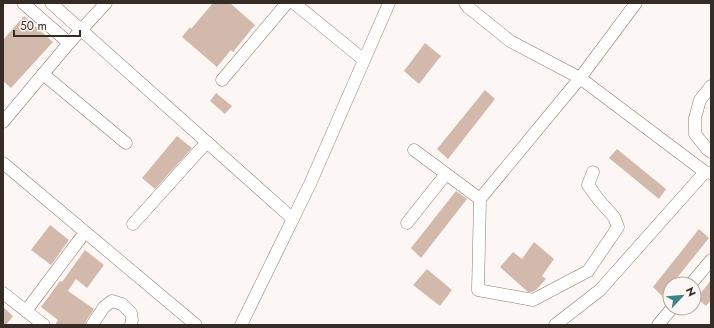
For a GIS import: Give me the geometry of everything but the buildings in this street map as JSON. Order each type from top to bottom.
[{"type":"lane","points":[[23,3],[69,43]]},
{"type":"lane","points":[[51,3],[293,219]]},
{"type":"lane","points":[[3,122],[69,43],[106,3]]},
{"type":"lane","points":[[222,80],[288,3]]},
{"type":"lane","points":[[294,3],[364,60]]},
{"type":"lane","points":[[241,325],[293,219],[389,3]]},
{"type":"lane","points":[[466,3],[468,7],[510,41],[580,78],[708,172],[600,290],[555,325]]},
{"type":"lane","points":[[593,172],[588,185],[598,200],[614,217],[618,227],[588,271],[533,300],[478,290],[480,199],[580,78],[636,3]]},
{"type":"lane","points":[[43,74],[126,143]]},
{"type":"lane","points":[[711,86],[700,100],[695,118],[695,134],[711,152]]},
{"type":"lane","points":[[133,224],[207,142]]},
{"type":"lane","points":[[414,150],[480,199]]},
{"type":"lane","points":[[3,163],[196,325]]},
{"type":"lane","points":[[407,223],[446,174]]},
{"type":"lane","points":[[26,311],[80,239]]},
{"type":"lane","points":[[698,276],[711,260]]},
{"type":"lane","points":[[3,294],[44,325]]},
{"type":"lane","points":[[92,325],[104,307],[112,301],[122,304],[131,313],[131,325]]},
{"type":"lane","points":[[658,325],[665,316]]}]
